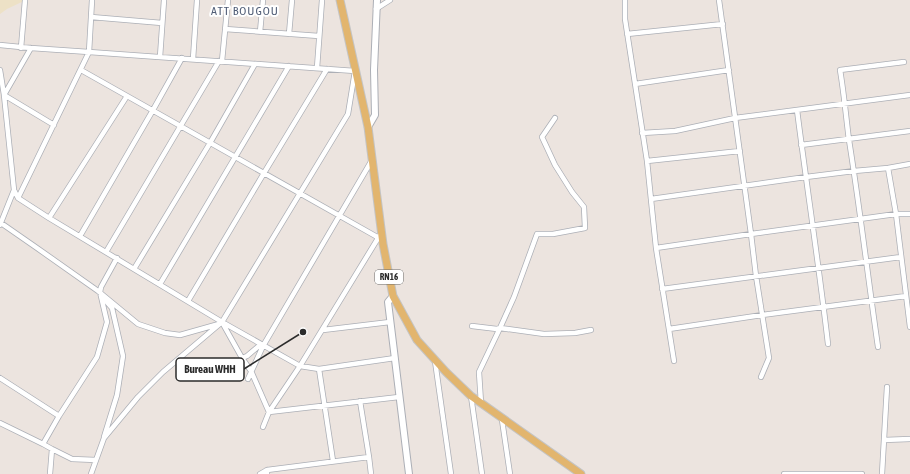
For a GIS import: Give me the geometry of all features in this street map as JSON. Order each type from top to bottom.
[{"type":"main road","name":"RN16","points":[[340,0],[368,127],[380,235],[393,296],[417,340],[435,361],[471,396],[502,420],[581,474]]},
{"type":"street","points":[[21,48],[24,0]]},
{"type":"street","points":[[18,198],[90,52],[92,0]]},
{"type":"street","points":[[160,57],[164,0]]},
{"type":"street","points":[[193,59],[197,0]]},
{"type":"street","points":[[106,252],[221,61],[228,0]]},
{"type":"street","points":[[260,32],[263,0]]},
{"type":"street","points":[[289,34],[292,0]]},
{"type":"street","points":[[317,68],[322,0]]},
{"type":"street","points":[[368,127],[375,115],[374,70],[377,0]]},
{"type":"street","points":[[376,9],[390,0]]},
{"type":"street","points":[[625,0],[625,19],[647,161],[656,248],[674,361]]},
{"type":"street","points":[[719,0],[756,276],[769,358],[762,377]]},
{"type":"street","points":[[91,17],[162,23]]},
{"type":"street","points":[[627,34],[722,24]]},
{"type":"street","points":[[225,29],[320,36]]},
{"type":"street","points":[[0,46],[355,71],[348,114],[222,322],[163,372],[138,397],[104,438]]},
{"type":"street","points":[[4,95],[31,48]]},
{"type":"street","points":[[80,236],[182,58]]},
{"type":"street","points":[[878,347],[849,138],[846,104],[840,70],[904,62]]},
{"type":"street","points":[[134,269],[210,143],[255,64]]},
{"type":"street","points":[[160,284],[289,66]]},
{"type":"street","points":[[188,301],[327,69]]},
{"type":"street","points":[[0,70],[14,190],[18,198],[222,322],[300,366],[319,369],[395,358]]},
{"type":"street","points":[[81,70],[340,216],[380,235],[323,330],[270,412],[263,427]]},
{"type":"street","points":[[635,84],[729,70]]},
{"type":"street","points":[[4,95],[54,126]]},
{"type":"street","points":[[642,133],[675,131],[735,118],[910,95]]},
{"type":"street","points":[[49,218],[127,96]]},
{"type":"street","points":[[797,110],[828,344]]},
{"type":"street","points":[[480,403],[479,372],[500,328],[521,278],[537,234],[553,234],[585,228],[584,207],[572,192],[555,164],[542,137],[555,118]]},
{"type":"street","points":[[802,145],[910,131]]},
{"type":"street","points":[[647,161],[740,151]]},
{"type":"street","points":[[248,379],[262,345],[372,160]]},
{"type":"street","points":[[651,199],[910,164]]},
{"type":"street","points":[[888,168],[896,214],[910,327]]},
{"type":"street","points":[[14,190],[0,225],[37,248],[100,292],[138,324],[165,333],[180,335],[222,322]]},
{"type":"street","points":[[656,248],[896,214],[910,214]]},
{"type":"street","points":[[662,289],[901,257]]},
{"type":"street","points":[[43,444],[59,416],[98,357],[107,322],[100,292],[101,287],[117,258]]},
{"type":"street","points":[[92,474],[117,395],[122,356],[112,308],[100,292]]},
{"type":"street","points":[[393,296],[388,302],[409,474]]},
{"type":"street","points":[[669,328],[906,296]]},
{"type":"street","points":[[222,322],[251,371],[270,412]]},
{"type":"street","points":[[323,330],[390,322]]},
{"type":"street","points":[[472,326],[544,334],[575,333],[591,330]]},
{"type":"street","points":[[242,358],[262,345]]},
{"type":"street","points":[[435,361],[451,474]]},
{"type":"street","points":[[319,369],[333,461]]},
{"type":"street","points":[[0,378],[59,416]]},
{"type":"street","points":[[882,474],[887,387]]},
{"type":"street","points":[[471,396],[482,474]]},
{"type":"street","points":[[270,412],[399,397]]},
{"type":"street","points":[[360,401],[371,474]]},
{"type":"street","points":[[502,420],[510,474]]},
{"type":"street","points":[[0,423],[72,459],[96,460]]},
{"type":"street","points":[[884,440],[910,438]]},
{"type":"street","points":[[50,474],[52,449]]},
{"type":"street","points":[[260,474],[333,461],[369,457]]},
{"type":"street","points":[[784,474],[862,474]]},
{"type":"sand","points":[[0,0],[26,0],[0,14]]},
{"type":"place","name":"Bureau WHH","points":[[303,332]]},
{"type":"district","name":"ATT BOUGOU","points":[[245,11]]}]
